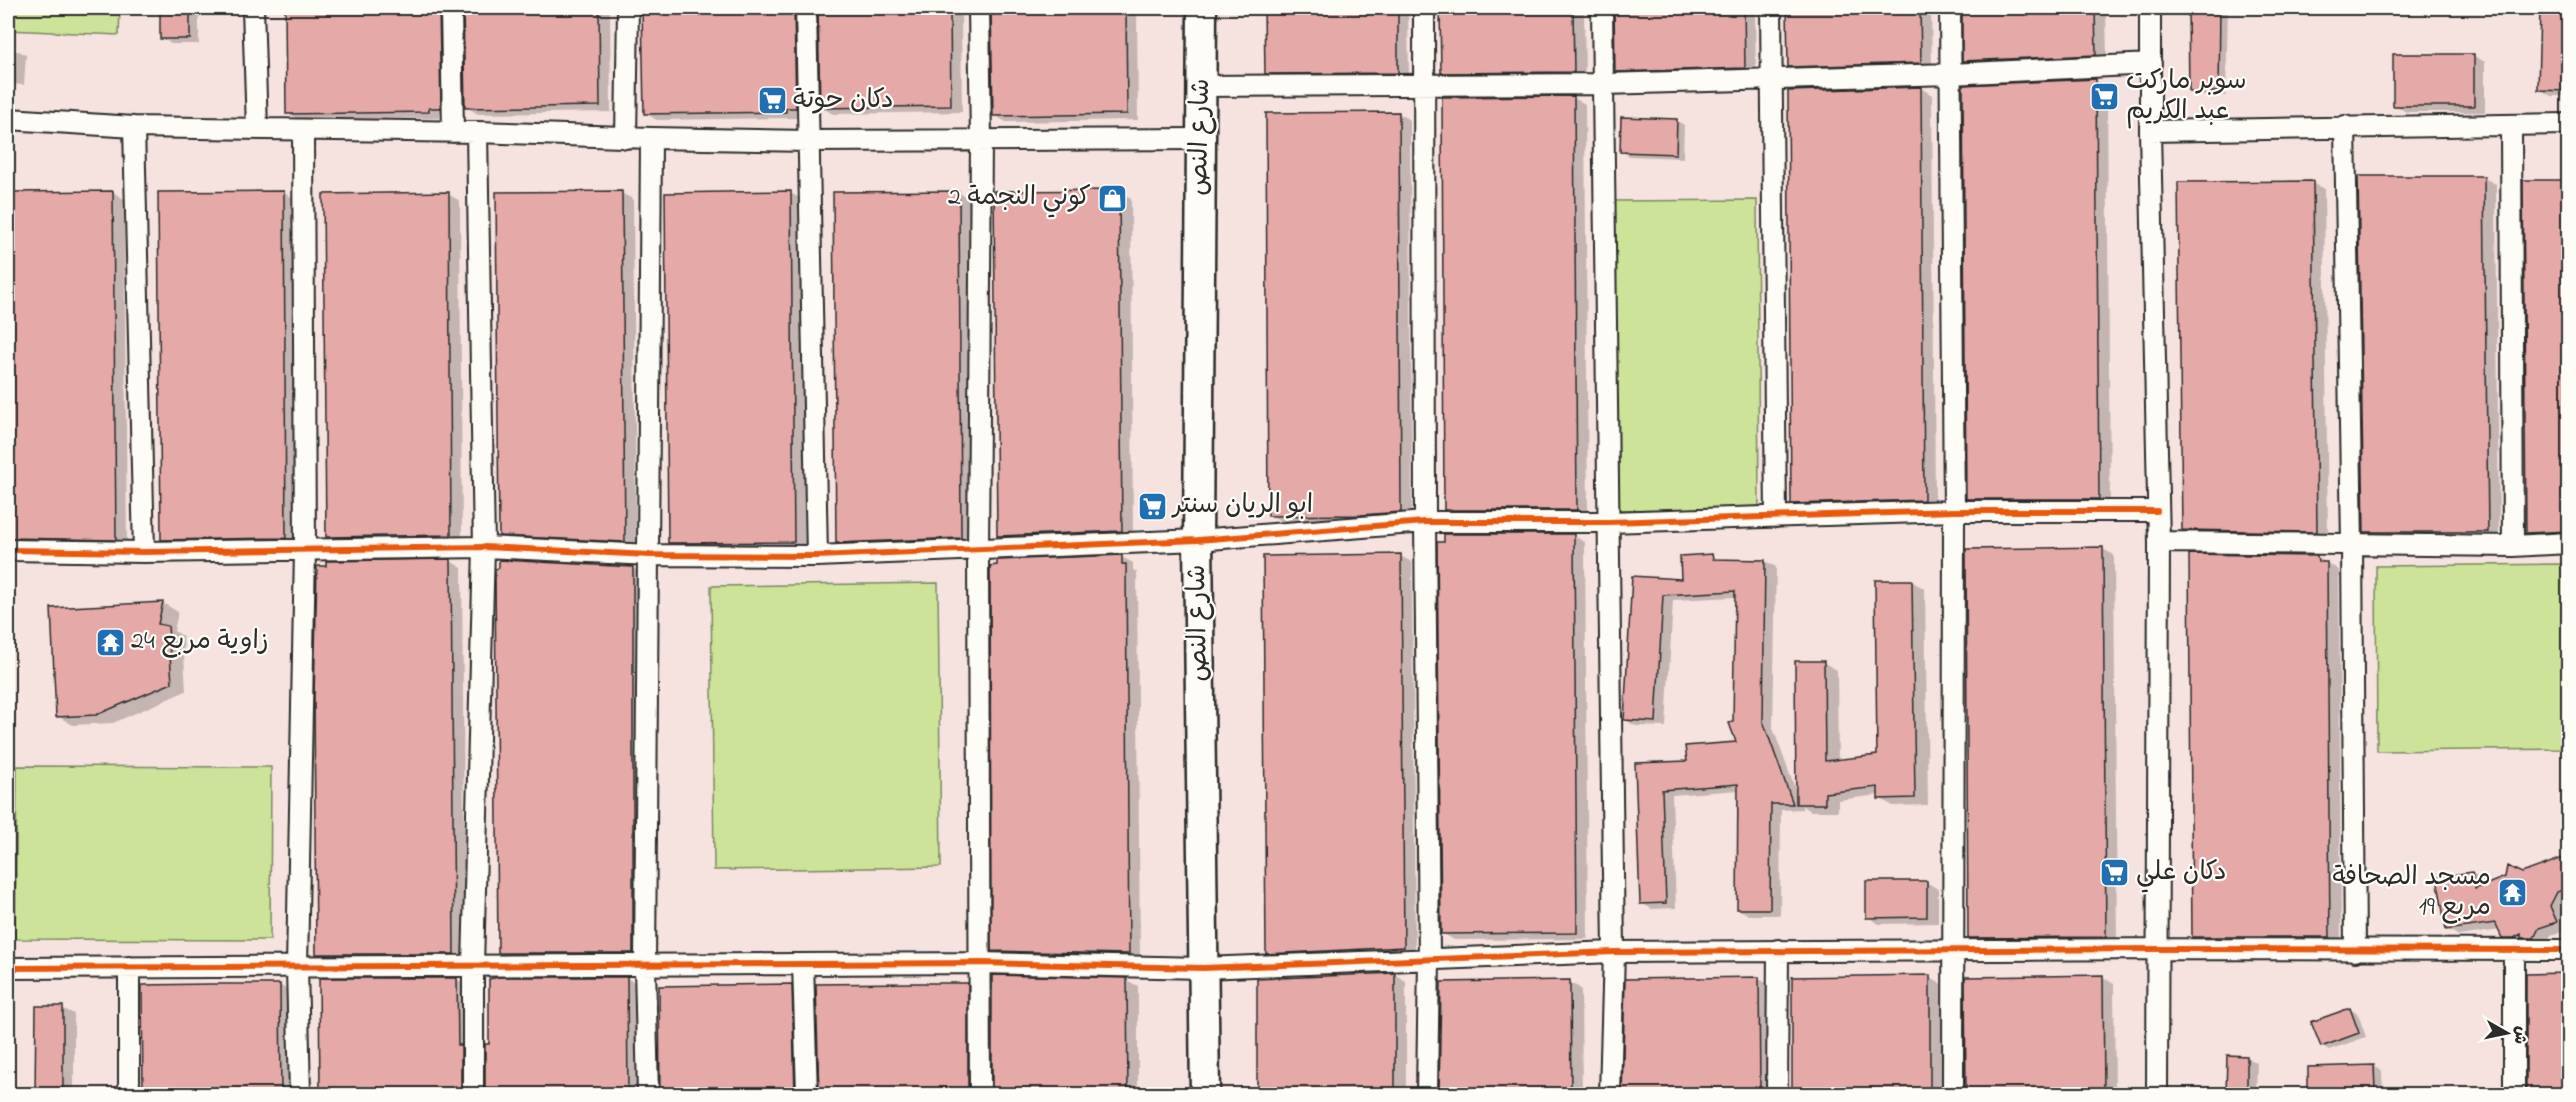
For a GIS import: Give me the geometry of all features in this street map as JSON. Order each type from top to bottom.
[{"type":"street","points":[[253,8],[257,129]]},
{"type":"street","points":[[451,8],[453,132]]},
{"type":"street","points":[[626,138],[628,8]]},
{"type":"street","points":[[806,8],[817,556]]},
{"type":"street","points":[[980,8],[978,551],[980,1095]]},
{"type":"street","name":"شارع النص","points":[[1202,8],[1198,540],[1205,1095]]},
{"type":"street","points":[[1424,8],[1429,958],[1427,1095]]},
{"type":"street","points":[[1602,8],[1614,952],[1610,1095]]},
{"type":"street","points":[[1771,8],[1776,517]]},
{"type":"street","points":[[1950,8],[1954,511],[1953,1095]]},
{"type":"street","points":[[2150,8],[2150,131],[2159,542],[2157,1095]]},
{"type":"street","points":[[1201,86],[1604,84],[1950,74],[2151,64]]},
{"type":"street","points":[[8,119],[134,127],[477,132],[626,138],[808,141],[1200,139]]},
{"type":"street","points":[[2150,131],[2568,124]]},
{"type":"street","points":[[2345,126],[2352,543],[2355,951]]},
{"type":"street","points":[[2511,126],[2513,546]]},
{"type":"street","points":[[134,127],[144,552]]},
{"type":"street","points":[[300,1095],[297,967],[305,550],[303,130]]},
{"type":"street","points":[[473,1095],[473,966],[484,547],[477,132]]},
{"type":"street","points":[[648,1095],[645,966],[650,555],[651,138]]},
{"type":"street","points":[[8,550],[144,552],[484,547],[650,555],[817,556],[1198,540],[1425,522],[1609,522],[1954,511],[2157,511]]},
{"type":"street","points":[[2159,542],[2513,546],[2568,543]]},
{"type":"street","points":[[8,968],[981,963],[1203,968],[1614,952],[2159,949],[2568,950]]},
{"type":"street","points":[[1777,1095],[1778,950]]},
{"type":"street","points":[[2514,950],[2514,1095]]},
{"type":"street","points":[[803,964],[807,1095]]},
{"type":"street","points":[[129,967],[129,1095]]},
{"type":"green space","points":[[8,8],[120,8],[119,35],[8,30]]},
{"type":"green space","points":[[1757,200],[1759,508],[1615,510],[1613,201]]},
{"type":"green space","points":[[2568,564],[2568,749],[2377,751],[2376,566]]},
{"type":"green space","points":[[938,583],[941,867],[714,870],[711,586]]},
{"type":"green space","points":[[17,766],[271,767],[270,940],[15,939]]},
{"type":"building","points":[[160,8],[190,8],[190,39],[160,39]]},
{"type":"building","points":[[285,8],[439,8],[441,108],[429,108],[429,112],[286,114]]},
{"type":"building","points":[[463,8],[599,8],[600,106],[465,108]]},
{"type":"building","points":[[642,8],[794,8],[796,108],[786,108],[786,112],[644,114]]},
{"type":"building","points":[[818,8],[950,8],[951,106],[820,108]]},
{"type":"building","points":[[991,8],[1126,8],[1127,114],[993,116]]},
{"type":"building","points":[[1264,8],[1398,8],[1398,73],[1265,74]]},
{"type":"building","points":[[1440,8],[1573,8],[1574,72],[1441,73]]},
{"type":"building","points":[[1614,8],[1744,8],[1745,68],[1615,72]]},
{"type":"building","points":[[1787,8],[1920,8],[1921,63],[1788,67]]},
{"type":"building","points":[[1962,8],[2095,8],[2096,55],[1962,61]]},
{"type":"building","points":[[2188,8],[2220,8],[2219,92],[2189,92]]},
{"type":"building","points":[[2540,8],[2568,8],[2568,91],[2538,90]]},
{"type":"building","points":[[2393,54],[2474,54],[2474,106],[2393,106]]},
{"type":"building","points":[[2096,79],[2099,499],[1966,499],[1963,85]]},
{"type":"building","points":[[1921,87],[1924,500],[1791,504],[1788,91]]},
{"type":"building","points":[[1574,96],[1577,510],[1444,510],[1442,97]]},
{"type":"building","points":[[1399,112],[1401,512],[1268,516],[1266,113]]},
{"type":"building","points":[[1621,117],[1677,119],[1676,154],[1620,152]]},
{"type":"building","points":[[2358,176],[2484,176],[2488,532],[2364,532]]},
{"type":"building","points":[[2523,180],[2568,180],[2568,531],[2526,533]]},
{"type":"building","points":[[2313,181],[2317,532],[2182,530],[2178,182]]},
{"type":"building","points":[[1119,190],[1122,531],[997,536],[994,191]]},
{"type":"building","points":[[113,191],[116,540],[8,538],[8,192]]},
{"type":"building","points":[[284,191],[286,538],[161,540],[158,192]]},
{"type":"building","points":[[622,191],[625,542],[499,536],[496,192]]},
{"type":"building","points":[[791,191],[794,542],[668,543],[665,193]]},
{"type":"building","points":[[959,191],[961,538],[836,543],[833,192]]},
{"type":"building","points":[[449,192],[451,535],[326,537],[323,194]]},
{"type":"building","points":[[1444,534],[1574,534],[1577,933],[1441,934],[1437,542],[1444,542]]},
{"type":"building","points":[[2103,547],[2106,937],[1968,938],[1966,549]]},
{"type":"building","points":[[1401,554],[1404,947],[1266,954],[1263,556]]},
{"type":"building","points":[[1712,554],[1713,559],[1765,560],[1763,721],[1793,804],[1771,804],[1770,909],[1737,909],[1738,784],[1662,790],[1666,903],[1640,904],[1635,763],[1687,761],[1685,746],[1736,742],[1729,723],[1733,722],[1735,591],[1663,595],[1656,722],[1624,720],[1632,576],[1681,579],[1680,556]]},
{"type":"building","points":[[2189,554],[2317,556],[2318,562],[2327,562],[2330,937],[2192,937]]},
{"type":"building","points":[[1122,555],[1122,564],[1126,564],[1129,954],[991,951],[990,566],[997,565],[997,560]]},
{"type":"building","points":[[451,559],[454,954],[316,954],[314,697],[317,566],[326,566],[326,561]]},
{"type":"building","points":[[499,560],[633,567],[633,953],[498,953],[495,569],[499,568]]},
{"type":"building","points":[[1875,580],[1912,580],[1915,798],[1878,799],[1878,787],[1825,793],[1825,804],[1796,804],[1795,661],[1824,661],[1825,761],[1877,755]]},
{"type":"building","points":[[163,602],[158,624],[168,626],[172,683],[96,715],[56,717],[51,608]]},
{"type":"building","points":[[2568,856],[2568,888],[2557,892],[2550,906],[2557,922],[2539,928],[2534,938],[2521,938],[2521,934],[2514,938],[2502,938],[2495,923],[2446,930],[2437,877],[2472,872],[2475,889],[2505,877],[2507,866],[2522,873]]},
{"type":"building","points":[[1866,881],[1927,881],[1927,917],[1866,918]]},
{"type":"building","points":[[1395,973],[1395,1095],[1257,1095],[1257,979]]},
{"type":"building","points":[[2568,973],[2568,1095],[2526,1095],[2526,974]]},
{"type":"building","points":[[992,975],[1127,978],[1128,1095],[992,1095]]},
{"type":"building","points":[[1930,975],[1930,1095],[1792,1095],[1792,977]]},
{"type":"building","points":[[2103,975],[2104,1095],[1966,1095],[1965,977]]},
{"type":"building","points":[[499,977],[627,977],[628,1095],[485,1095],[485,1044],[489,1044],[489,979]]},
{"type":"building","points":[[1759,977],[1760,1095],[1622,1095],[1625,979]]},
{"type":"building","points":[[319,978],[457,978],[461,1095],[320,1095]]},
{"type":"building","points":[[1570,980],[1571,1095],[1439,1095],[1441,982]]},
{"type":"building","points":[[968,983],[968,1095],[819,1095],[816,984]]},
{"type":"building","points":[[280,984],[281,1095],[143,1095],[142,985]]},
{"type":"building","points":[[792,984],[795,1095],[660,1095],[659,986]]},
{"type":"building","points":[[36,1006],[63,1006],[63,1095],[35,1095]]},
{"type":"building","points":[[2350,1008],[2359,1033],[2321,1047],[2311,1022]]},
{"type":"building","points":[[2227,1055],[2247,1056],[2247,1095],[2226,1095]]},
{"type":"building","points":[[2374,1065],[2375,1090],[2338,1091],[2338,1095],[2308,1095],[2308,1067]]},
{"type":"cycle path","points":[[8,550],[144,552],[484,547],[650,555],[817,556],[1198,540],[1425,522],[1609,522],[1954,511],[2157,511]]},
{"type":"cycle path","points":[[8,968],[981,963],[1203,968],[1614,952],[2159,949],[2568,950]]},
{"type":"place","name":"سوبر ماركت عبد الكريم","points":[[2105,97]]},
{"type":"place","name":"دكان حوتة","points":[[772,101]]},
{"type":"place","name":"كوني النجمة 2","points":[[1112,198]]},
{"type":"place","name":"ابو الريان سنتر","points":[[1152,506]]},
{"type":"place","name":"زاوية مربع 24","points":[[110,642]]},
{"type":"place","name":"دكان علي","points":[[2115,873]]},
{"type":"place","name":"مسجد الصحافة مربع 19","points":[[2512,893]]}]
